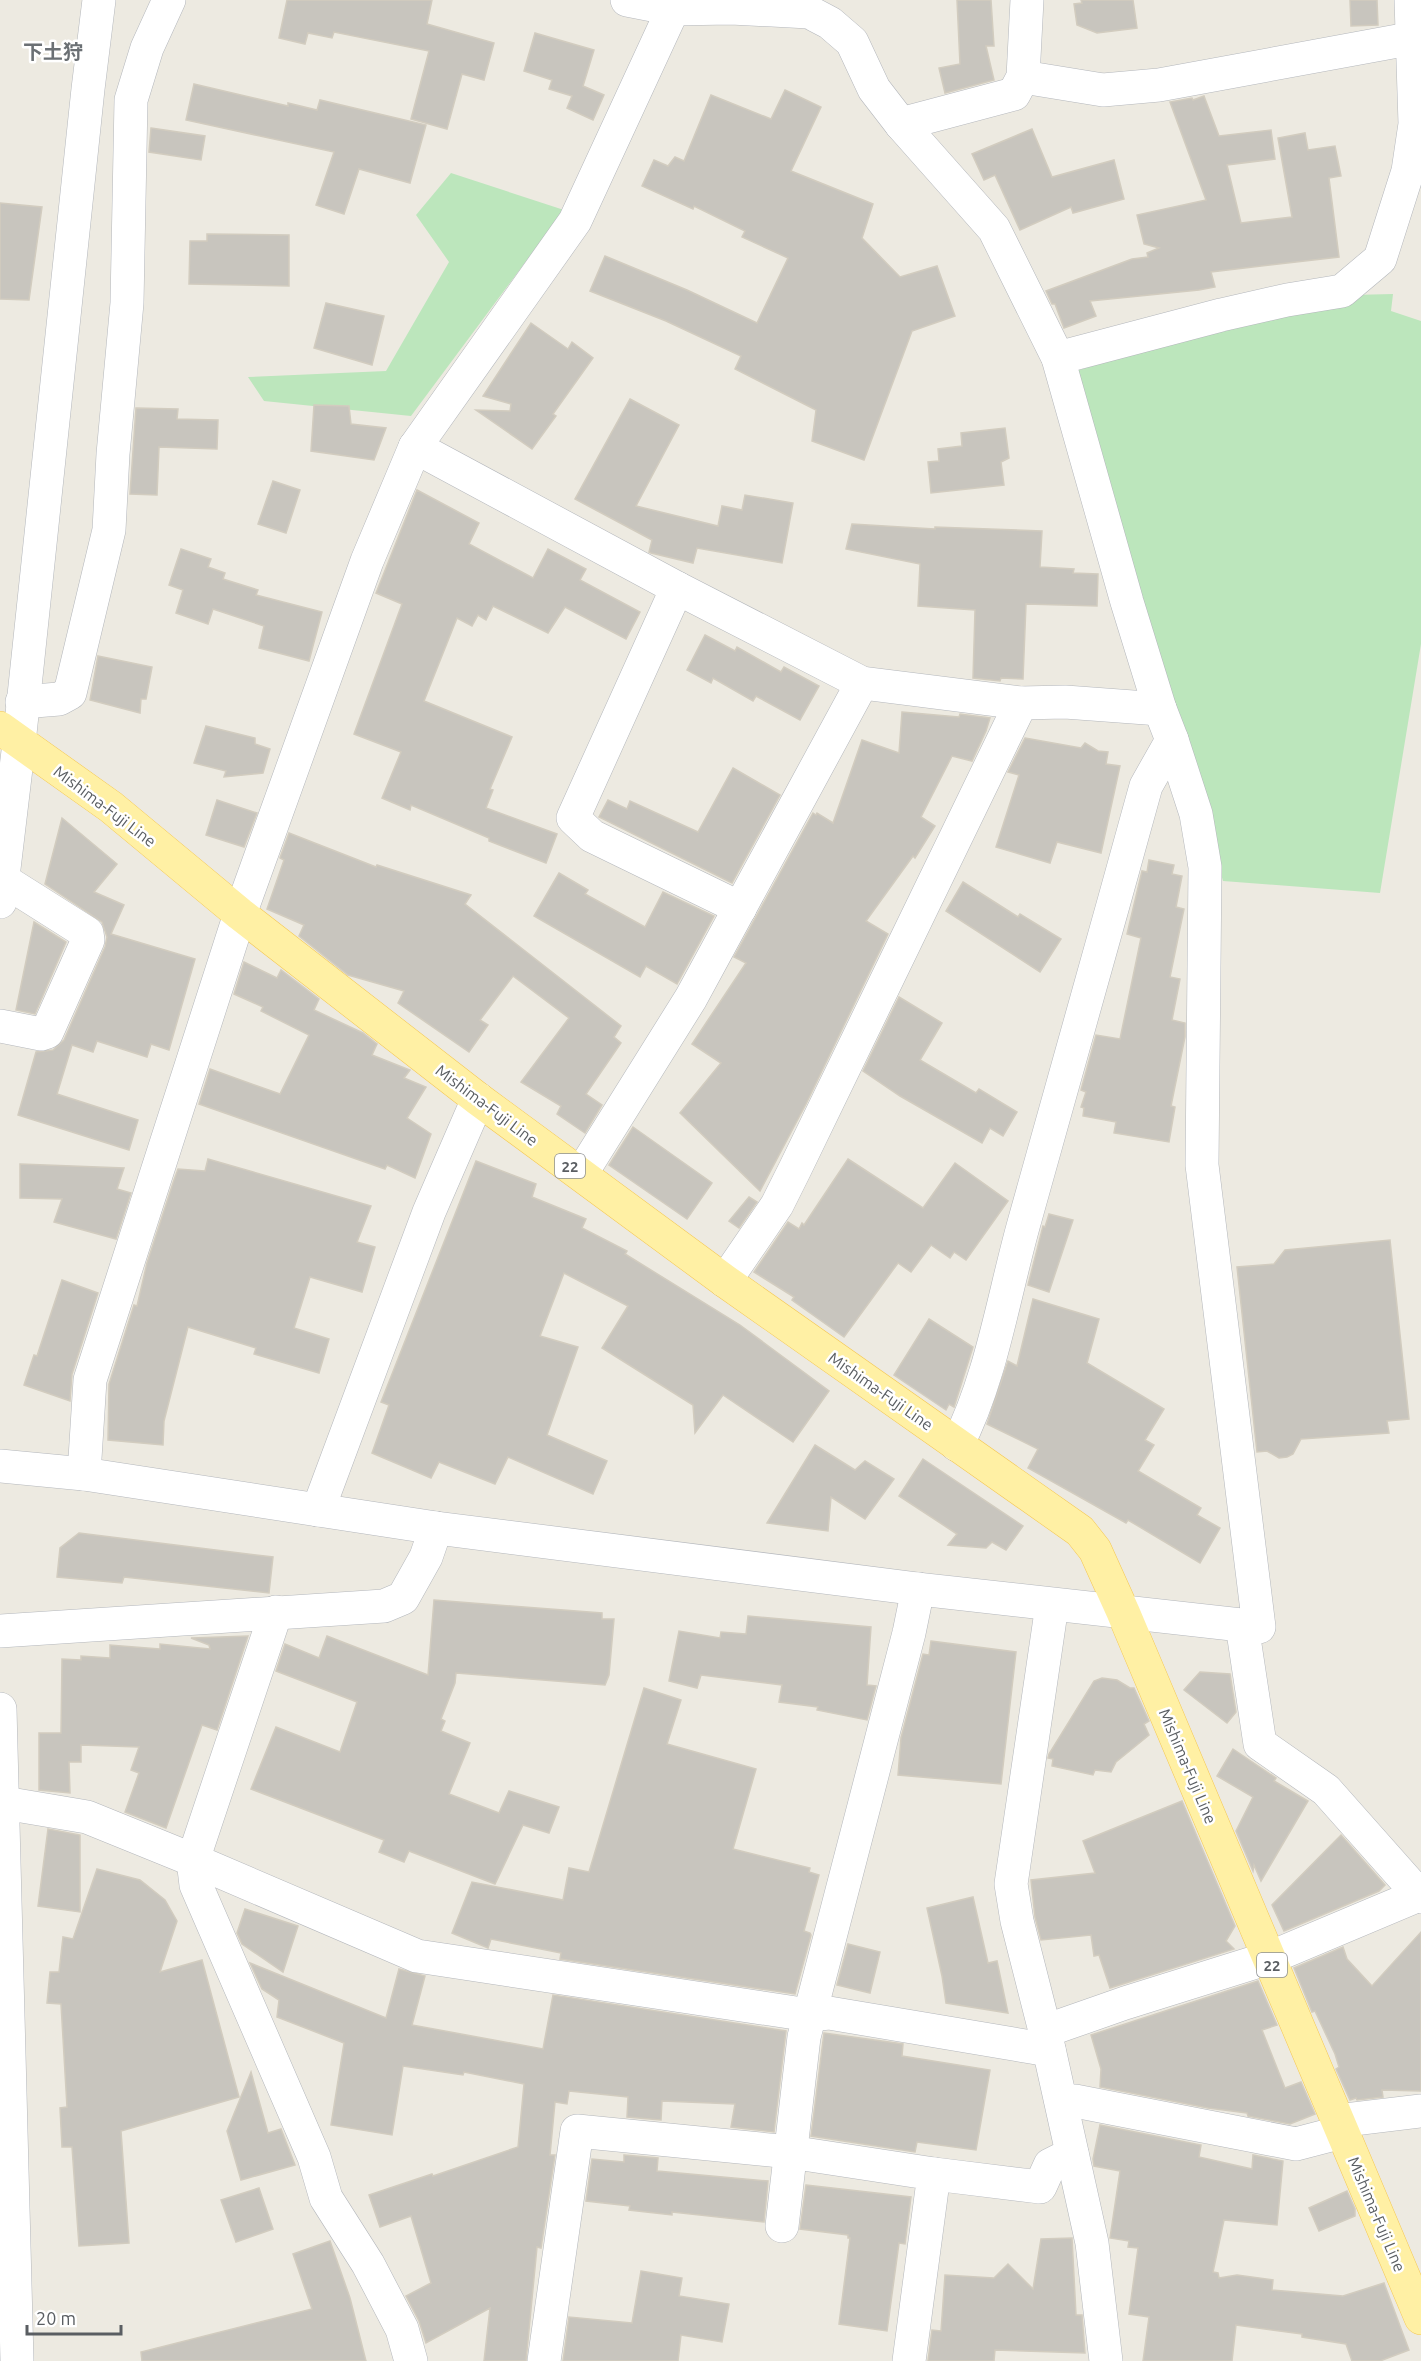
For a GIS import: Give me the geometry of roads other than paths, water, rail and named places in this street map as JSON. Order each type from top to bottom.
[{"type":"main road","name":"Mishima-Fuji Line","points":[[10,736],[111,807],[240,914],[478,1100],[725,1281],[1080,1531],[1095,1550],[1123,1612],[1421,2318]]},
{"type":"street","points":[[0,1026],[41,1034],[47,1032],[88,940],[87,933],[0,886],[10,736],[22,702],[99,0]]},
{"type":"street","points":[[22,702],[59,699],[70,693],[110,530],[112,454],[127,303],[131,100],[147,48],[170,0]]},
{"type":"street","points":[[0,1467],[84,1474],[436,1528],[918,1589],[1259,1627],[1202,1166],[1205,867],[1196,814],[1127,602],[1058,358],[994,229],[901,124],[874,89],[852,42],[830,23],[809,12],[674,5],[627,0]]},
{"type":"street","points":[[901,124],[1014,94],[1023,77],[1027,0]]},
{"type":"street","points":[[1058,358],[1221,315],[1342,291],[1380,259],[1414,172],[1414,38],[1411,0]]},
{"type":"street","points":[[84,1474],[90,1380],[240,914],[367,561],[415,447],[575,221],[674,5]]},
{"type":"street","points":[[1023,77],[1103,90],[1159,86],[1414,38]]},
{"type":"street","points":[[415,447],[677,588],[862,683],[1021,703],[1065,702],[1160,709]]},
{"type":"street","points":[[677,588],[573,818],[592,836],[740,908]]},
{"type":"street","points":[[581,1174],[691,998],[862,683]]},
{"type":"street","points":[[725,1281],[777,1205],[1021,703]]},
{"type":"street","points":[[957,1445],[969,1422],[996,1332],[1023,1226],[1146,786],[1172,740]]},
{"type":"street","points":[[318,1510],[429,1212],[478,1100]]},
{"type":"street","points":[[0,1631],[384,1606],[403,1598],[426,1557],[436,1528]]},
{"type":"street","points":[[782,2226],[804,2037],[886,1723],[918,1589]]},
{"type":"street","points":[[1052,1605],[1011,1884],[1017,1921],[1061,2101],[1092,2243],[1106,2361]]},
{"type":"street","points":[[276,1612],[193,1860],[196,1885],[314,2157],[326,2198],[368,2264],[388,2301],[402,2329],[411,2361]]},
{"type":"street","points":[[2,1809],[87,1817],[417,1956],[809,2015],[829,2013],[1047,2041],[1125,2002],[1269,1958],[1420,1896],[1326,1790],[1260,1744],[1242,1626]]},
{"type":"street","points":[[0,1709],[5,2152],[17,2361]]},
{"type":"street","points":[[1061,2101],[1075,2101],[1296,2144],[1340,2126],[1421,2110]]},
{"type":"street","points":[[544,2361],[577,2131],[790,2152],[934,2175],[1041,2187],[1050,2165],[1072,2154]]},
{"type":"street","points":[[909,2361],[934,2175]]},
{"type":"district","name":"下土狩","points":[[53,51]]}]
